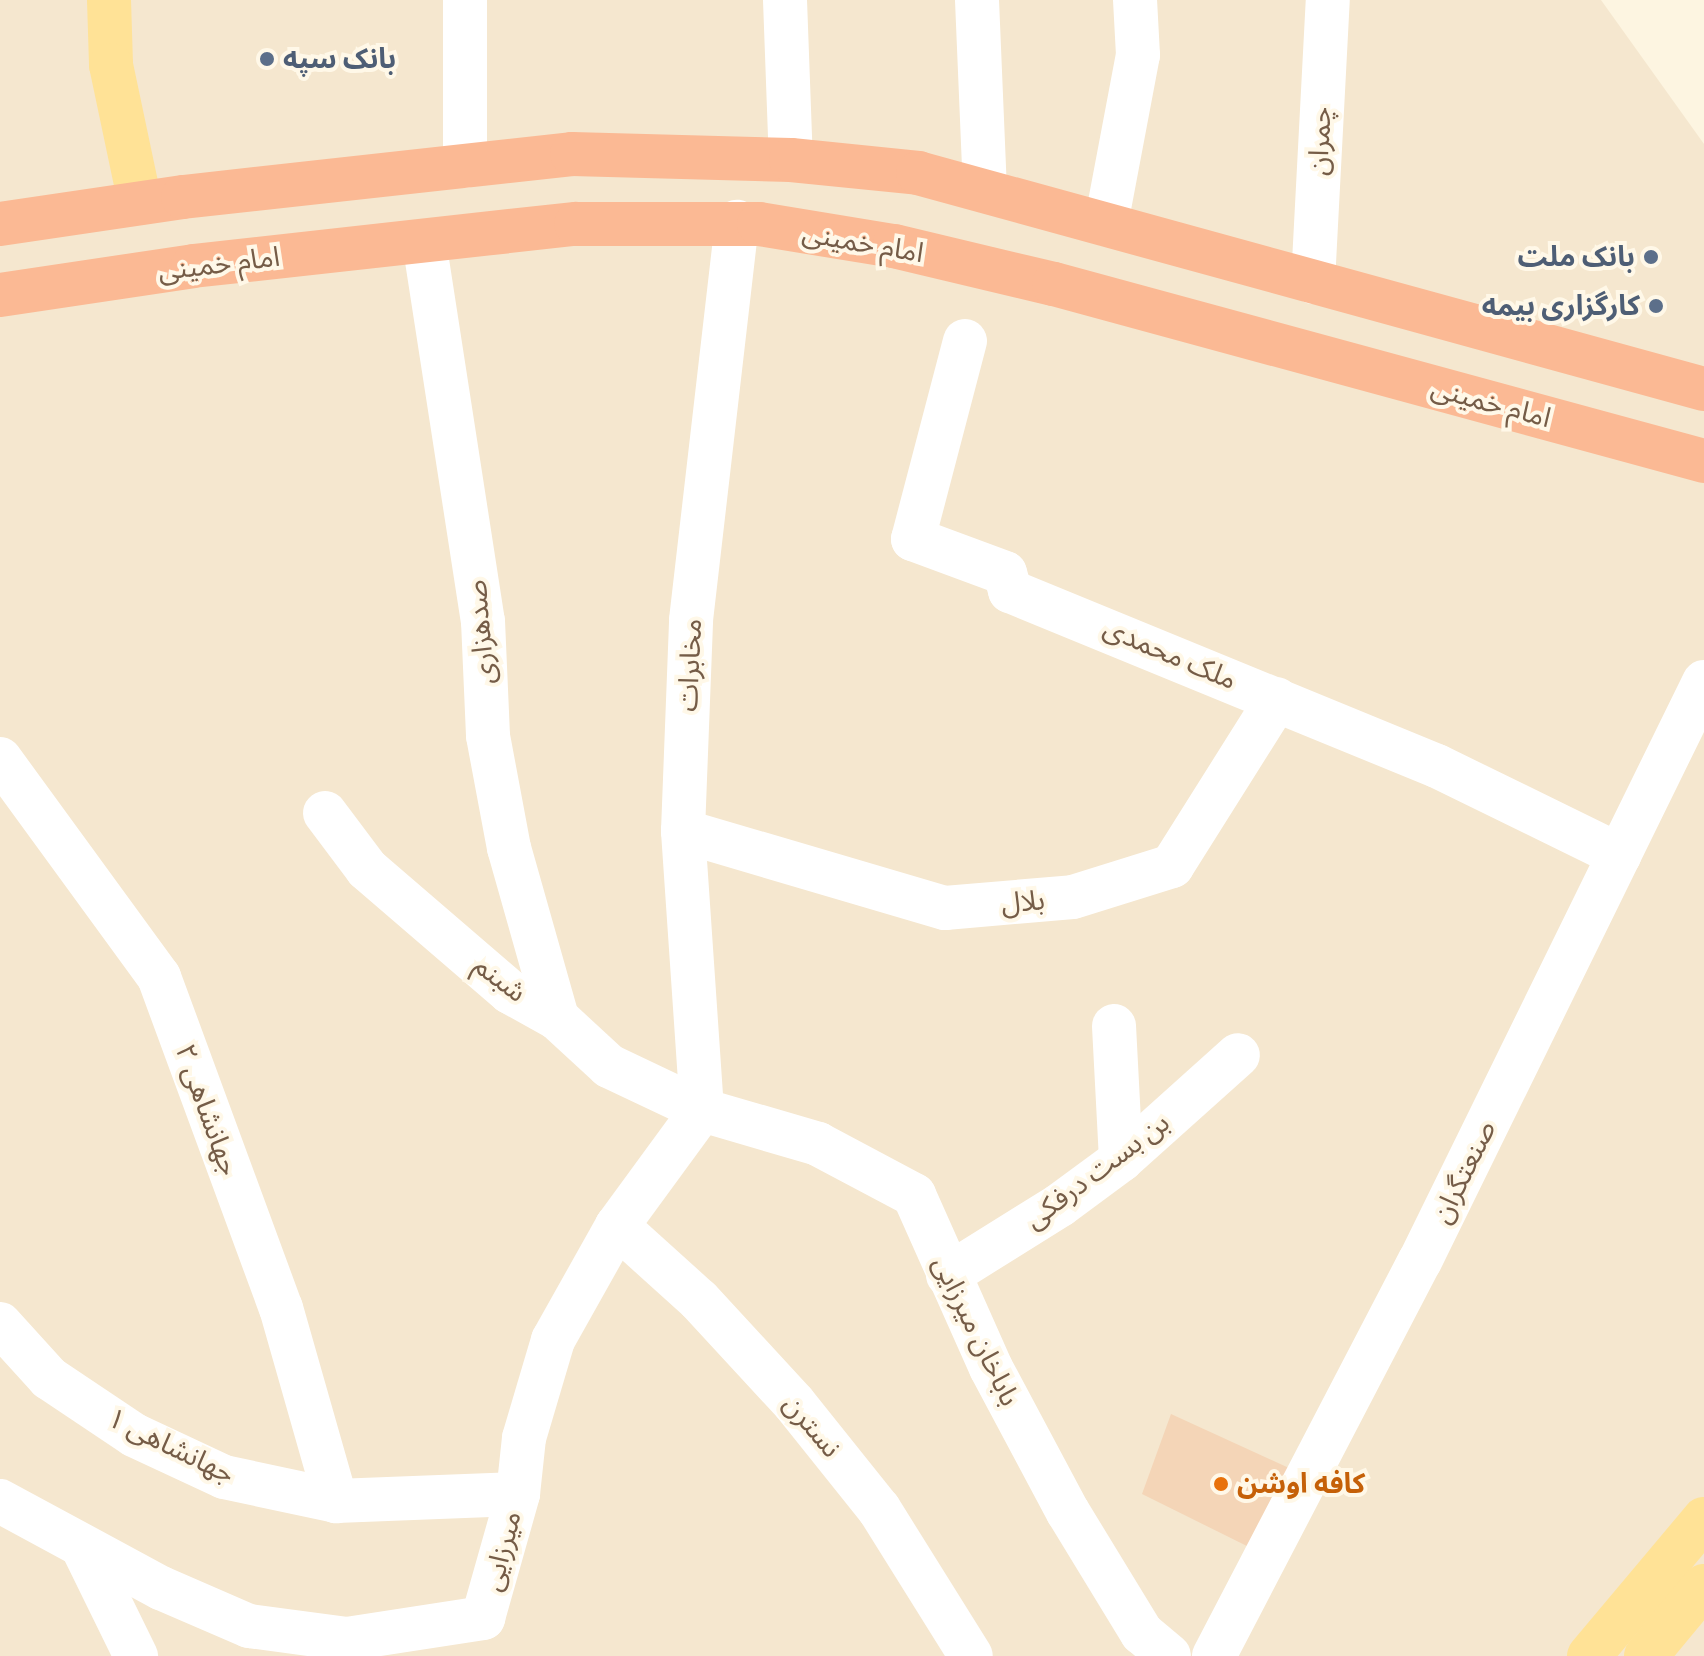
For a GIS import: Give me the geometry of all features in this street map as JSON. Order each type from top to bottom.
[{"type":"highway","points":[[0,224],[140,203],[572,154],[791,160],[918,173],[1704,389]]},
{"type":"highway","name":"امام خمینی","points":[[0,295],[193,266],[576,224],[737,222],[894,246],[1054,284],[1704,461]]},
{"type":"main road","points":[[109,0],[111,65],[140,203]]},
{"type":"main road","points":[[1589,1656],[1704,1519]]},
{"type":"main road","points":[[1646,1656],[1704,1586]]},
{"type":"street","points":[[465,0],[465,166]]},
{"type":"street","points":[[785,0],[791,160]]},
{"type":"street","points":[[977,0],[985,190]]},
{"type":"street","points":[[1106,224],[1138,55],[1135,0]]},
{"type":"street","name":"چمران","points":[[1313,282],[1328,0]]},
{"type":"street","name":"مخابرات","points":[[702,1110],[683,831],[691,620],[737,222]]},
{"type":"street","name":"صدهزاری","points":[[424,241],[483,621],[488,736],[509,848],[557,1018]]},
{"type":"street","name":"ملک محمدی","points":[[965,341],[913,539],[1005,573],[1010,591],[1437,766],[1619,855]]},
{"type":"street","name":"صنعتگران","points":[[1214,1656],[1420,1261],[1704,682]]},
{"type":"street","name":"بلال","points":[[683,831],[945,908],[1073,897],[1172,866],[1277,699]]},
{"type":"street","name":"جهانشاهی ۲","points":[[0,759],[159,977],[281,1308],[336,1501]]},
{"type":"street","name":"شبنم","points":[[325,813],[367,869],[510,992],[557,1018],[609,1066],[702,1110]]},
{"type":"street","points":[[1114,1026],[1121,1160]]},
{"type":"street","name":"بن بست درفکی","points":[[948,1275],[1121,1160],[1238,1055]]},
{"type":"street","name":"میرزایی","points":[[82,1546],[249,1626],[347,1639],[483,1618],[518,1494],[524,1438],[553,1340],[617,1226],[702,1110]]},
{"type":"street","name":"باباخان میرزایی","points":[[702,1110],[818,1144],[914,1195],[948,1275],[1068,1512],[1142,1633],[1169,1656]]},
{"type":"street","name":"نسترن","points":[[617,1226],[699,1300],[794,1403],[879,1509],[971,1656]]},
{"type":"street","name":"جهانشاهی ۱","points":[[0,1324],[49,1378],[134,1435],[224,1477],[336,1501],[518,1494]]},
{"type":"street","points":[[0,1501],[82,1546],[136,1656]]},
{"type":"shaded area","points":[[0,0],[1601,0],[1704,144],[1704,1656],[0,1656]]},
{"type":"building","name":"کافه اوشن","points":[[1171,1414],[1302,1474],[1257,1551],[1142,1494]]},
{"type":"place","name":"بانک سپه","points":[[267,59]]},
{"type":"place","name":"بانک ملت","points":[[1651,257]]},
{"type":"place","name":"کارگزاری بیمه","points":[[1656,306]]},
{"type":"place","name":"کافه اوشن","points":[[1221,1484]]}]
